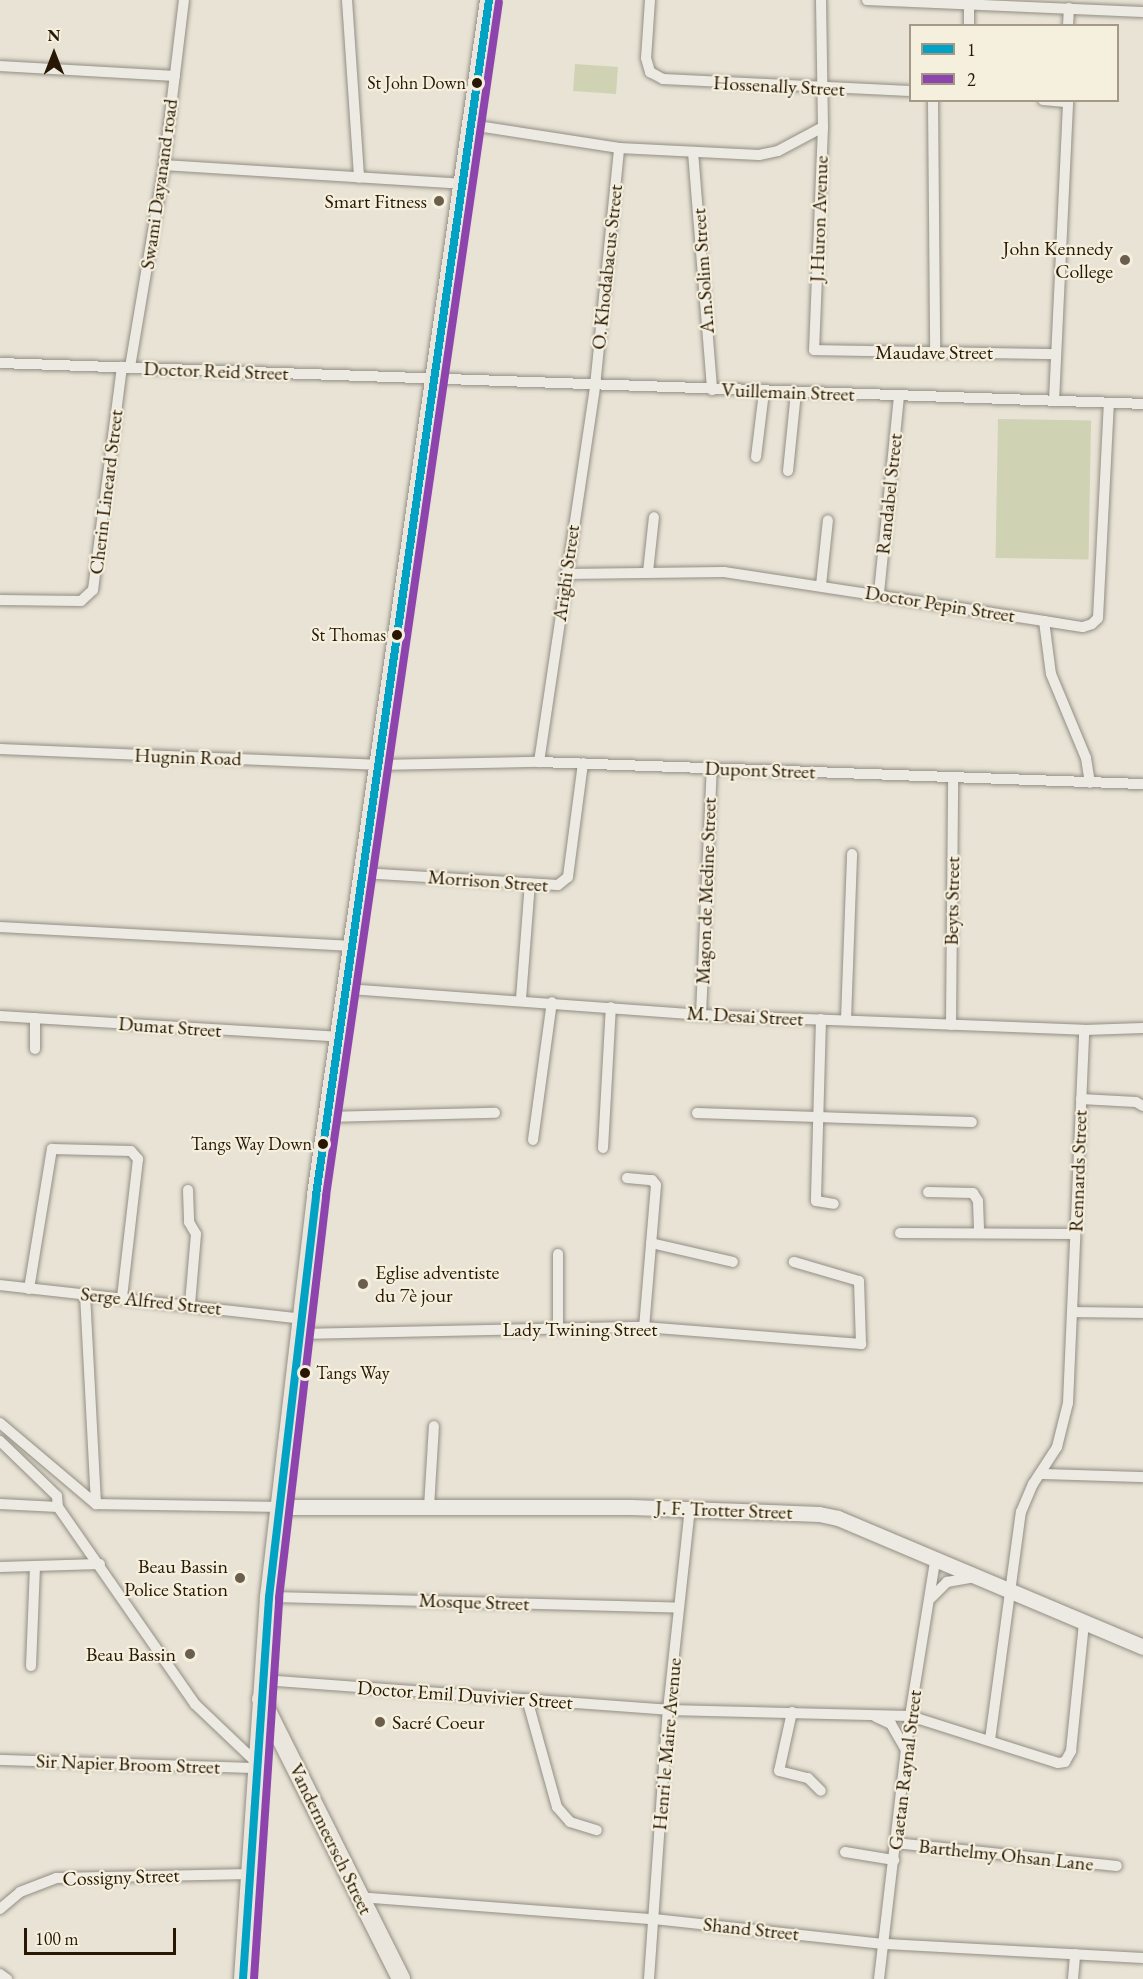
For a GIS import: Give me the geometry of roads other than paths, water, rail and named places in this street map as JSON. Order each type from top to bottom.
[{"type":"main road","points":[[243,1979],[269,1597],[300,1326],[326,1117],[348,989],[376,765],[464,184],[489,0]]},
{"type":"main road","name":"Vandermeersch Street","points":[[261,1699],[401,1979]]},
{"type":"street","name":"Swami Dayanand road","points":[[126,367],[164,165],[184,0]]},
{"type":"street","points":[[347,0],[359,178]]},
{"type":"street","name":"Hossenally Street","points":[[650,0],[646,58],[650,72],[663,79],[822,89],[909,91]]},
{"type":"street","name":"J.Huron Avenue","points":[[814,350],[823,127],[821,0]]},
{"type":"street","points":[[867,0],[969,2],[1069,8],[1113,5],[1143,12]]},
{"type":"street","points":[[969,2],[969,24]]},
{"type":"street","points":[[1068,24],[1069,8]]},
{"type":"street","points":[[0,66],[175,76]]},
{"type":"street","points":[[933,102],[935,350]]},
{"type":"street","points":[[1054,401],[1068,102]]},
{"type":"street","points":[[471,125],[619,148],[693,152],[778,152],[823,127]]},
{"type":"street","name":"O. Khodabacus Street","points":[[595,386],[619,148]]},
{"type":"street","name":"A.n.Solim Street","points":[[693,152],[712,390]]},
{"type":"street","points":[[164,165],[464,184]]},
{"type":"street","name":"Maudave Street","points":[[814,350],[935,350],[1055,354]]},
{"type":"street","name":"Doctor Reid Street","points":[[0,363],[433,380]]},
{"type":"street","name":"Cherin Lineard Street","points":[[0,600],[81,601],[93,591],[126,367]]},
{"type":"street","name":"Vuillemain Street","points":[[433,380],[1143,404]]},
{"type":"street","name":"Arighi Street","points":[[539,762],[565,574],[595,386]]},
{"type":"street","points":[[756,457],[764,392]]},
{"type":"street","points":[[788,471],[796,392]]},
{"type":"street","name":"Randabel Street","points":[[879,593],[899,396]]},
{"type":"street","name":"Doctor Pepin Street","points":[[565,574],[724,572],[879,593],[1083,627],[1098,618],[1109,403]]},
{"type":"street","points":[[648,572],[654,517]]},
{"type":"street","points":[[821,585],[828,520]]},
{"type":"street","points":[[1044,621],[1051,674],[1086,758],[1089,783]]},
{"type":"street","name":"Hugnin Road","points":[[0,749],[376,765]]},
{"type":"street","name":"Dupont Street","points":[[376,765],[583,763],[1143,784]]},
{"type":"street","name":"Morrison Street","points":[[362,873],[558,885],[568,877],[583,763]]},
{"type":"street","name":"Magon de Medine Street","points":[[701,1015],[712,768]]},
{"type":"street","name":"Beyts Street","points":[[951,1025],[953,777]]},
{"type":"street","points":[[846,1020],[852,854]]},
{"type":"street","points":[[521,999],[530,883]]},
{"type":"street","points":[[0,927],[352,946]]},
{"type":"street","name":"M. Desai Street","points":[[348,989],[521,999],[701,1015],[1084,1030],[1143,1028]]},
{"type":"street","points":[[533,1140],[552,1002]]},
{"type":"street","points":[[603,1148],[611,1007]]},
{"type":"street","name":"Dumat Street","points":[[0,1016],[341,1037]]},
{"type":"street","points":[[35,1018],[35,1049]]},
{"type":"street","points":[[821,1019],[816,1201],[834,1204]]},
{"type":"street","name":"Rennards Street","points":[[990,1740],[1022,1512],[1064,1426],[1074,1312],[1084,1030]]},
{"type":"street","points":[[1081,1099],[1136,1102],[1143,1106]]},
{"type":"street","points":[[326,1117],[495,1113]]},
{"type":"street","points":[[697,1113],[819,1115],[972,1122]]},
{"type":"street","points":[[29,1289],[52,1149],[131,1151],[138,1159],[122,1298]]},
{"type":"street","points":[[627,1178],[652,1180],[656,1185],[644,1328]]},
{"type":"street","points":[[188,1190],[189,1219],[196,1234],[190,1304]]},
{"type":"street","points":[[928,1192],[973,1193],[978,1201],[979,1233]]},
{"type":"street","points":[[900,1233],[1075,1234]]},
{"type":"street","points":[[651,1243],[733,1262]]},
{"type":"street","points":[[558,1254],[558,1326]]},
{"type":"street","name":"Lady Twining Street","points":[[300,1326],[644,1328],[861,1344],[859,1281],[794,1262]]},
{"type":"street","name":"Serge Alfred Street","points":[[0,1285],[190,1304],[300,1326]]},
{"type":"street","points":[[85,1294],[96,1504]]},
{"type":"street","points":[[1074,1312],[1143,1313]]},
{"type":"street","points":[[0,1423],[96,1504],[279,1507]]},
{"type":"street","points":[[429,1507],[434,1426]]},
{"type":"street","points":[[0,1441],[57,1496],[58,1506],[195,1704],[256,1772]]},
{"type":"street","points":[[1040,1474],[1143,1477]]},
{"type":"street","points":[[0,1504],[58,1506]]},
{"type":"street","name":"J. F. Trotter Street","points":[[279,1507],[690,1509],[819,1514],[838,1518],[935,1562],[1143,1647]]},
{"type":"street","name":"Henri le Maire Avenue","points":[[649,1979],[668,1710],[690,1509]]},
{"type":"street","name":"Gaetan Raynal Street","points":[[879,1979],[886,1944],[910,1716],[935,1562]]},
{"type":"street","points":[[0,1567],[100,1564]]},
{"type":"street","points":[[31,1666],[35,1566]]},
{"type":"street","points":[[929,1601],[947,1582],[974,1577]]},
{"type":"street","name":"Mosque Street","points":[[269,1597],[679,1608]]},
{"type":"street","name":"Doctor Emil Duvivier Street","points":[[263,1680],[668,1710],[910,1716],[990,1740],[1049,1762],[1065,1762],[1071,1751],[1084,1622]]},
{"type":"street","points":[[526,1699],[557,1807],[570,1822],[597,1830]]},
{"type":"street","points":[[792,1712],[779,1771],[808,1778],[821,1791]]},
{"type":"street","points":[[869,1714],[891,1724],[906,1751]]},
{"type":"street","name":"Sir Napier Broom Street","points":[[0,1760],[256,1772]]},
{"type":"street","name":"Barthelmy Ohsan Lane","points":[[895,1843],[1117,1866]]},
{"type":"street","points":[[845,1852],[894,1860]]},
{"type":"street","name":"Cossigny Street","points":[[0,1909],[20,1892],[56,1878],[251,1874]]},
{"type":"street","name":"Shand Street","points":[[358,1897],[654,1919],[886,1944],[1143,1958]]},
{"type":"street","points":[[1073,1979],[1075,1954]]},
{"type":"street","points":[[0,1974],[7,1979]]},
{"type":"place","name":"St John Down","points":[[477,83]]},
{"type":"place","name":"Smart Fitness","points":[[439,201]]},
{"type":"place","name":"John Kennedy College","points":[[1125,260]]},
{"type":"place","name":"St Thomas","points":[[397,635]]},
{"type":"place","name":"Tangs Way Down","points":[[323,1144]]},
{"type":"place","name":"Eglise adventiste du 7è jour","points":[[363,1284]]},
{"type":"place","name":"Tangs Way","points":[[305,1373]]},
{"type":"place","name":"Beau Bassin Police Station","points":[[240,1578]]},
{"type":"place","name":"Beau Bassin","points":[[190,1654]]},
{"type":"place","name":"Sacré Coeur","points":[[380,1722]]}]
